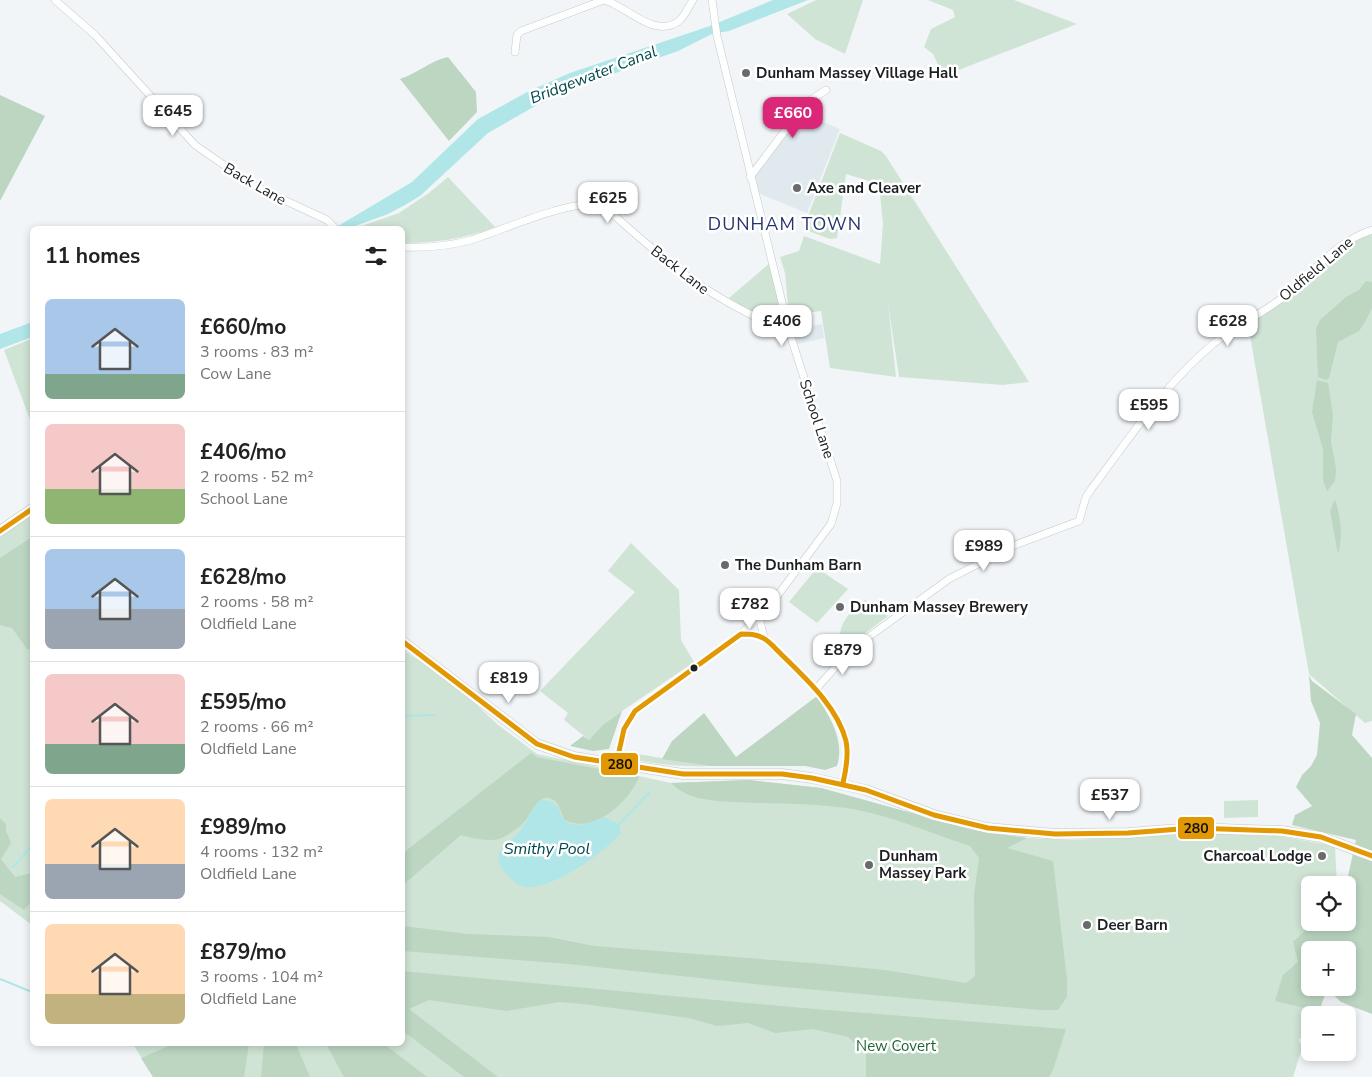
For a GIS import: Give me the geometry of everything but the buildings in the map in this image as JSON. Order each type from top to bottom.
[{"type":"main road","points":[[0,531],[30,509]]},
{"type":"main road","points":[[405,643],[537,744],[574,757],[683,774],[782,774],[843,783],[934,815],[988,828],[1065,834],[1193,828],[1282,831],[1321,837],[1372,856]]},
{"type":"street","name":"Back Lane","points":[[55,0],[95,35],[195,145],[254,186],[330,222],[333,226]]},
{"type":"street","points":[[515,52],[517,35],[520,31],[604,0],[611,2],[645,23],[664,25],[680,20],[693,0]]},
{"type":"street","name":"School Lane","points":[[616,765],[624,729],[635,711],[741,634],[760,616],[825,534],[831,524],[837,503],[837,481],[789,331],[750,177],[717,36],[712,0]]},
{"type":"street","points":[[750,177],[806,103],[826,90]]},
{"type":"street","name":"Back Lane","points":[[405,247],[427,247],[461,243],[566,208],[592,205],[606,209],[694,283],[753,316],[789,331]]},
{"type":"street","name":"Oldfield Lane","points":[[816,690],[847,654],[949,579],[1007,549],[1079,521],[1086,497],[1092,488],[1174,380],[1214,343],[1282,298],[1336,247],[1356,235],[1372,230]]},
{"type":"street","points":[[760,616],[764,638]]},
{"type":"street","points":[[741,634],[753,634],[764,638],[816,690],[839,724],[846,740],[848,757],[843,783]]},
{"type":"shaded area","points":[[801,113],[840,129],[807,213],[758,193],[753,176]]},
{"type":"shaded area","points":[[822,324],[824,338],[794,345],[790,329]]},
{"type":"green space","points":[[816,0],[863,0],[845,54],[815,39],[787,14]]},
{"type":"green space","points":[[928,0],[1014,0],[1077,24],[943,76],[933,54],[924,47],[931,29],[955,17],[953,10]]},
{"type":"green space","points":[[448,57],[476,92],[477,112],[449,141],[400,79]]},
{"type":"green space","points":[[0,95],[45,116],[0,201]]},
{"type":"green space","points":[[840,133],[881,151],[886,156],[1029,382],[1003,385],[899,377],[888,303],[896,377],[830,368],[821,311],[789,315],[785,273],[780,257],[799,251],[804,236],[880,264],[883,224],[879,184],[846,174],[837,238],[830,239],[803,229]]},
{"type":"green space","points":[[448,177],[495,227],[450,240],[405,243],[405,226],[362,226],[399,213],[429,193]]},
{"type":"green space","points":[[1372,232],[1372,721],[1365,723],[1309,674],[1248,324],[1324,260],[1356,239]]},
{"type":"green space","points":[[770,263],[782,319],[768,319],[747,310],[729,298]]},
{"type":"green space","points":[[1366,281],[1372,282],[1372,308],[1365,322],[1359,331],[1338,342],[1329,378],[1326,380],[1318,377],[1316,329],[1320,320],[1346,297],[1359,290]]},
{"type":"green space","points":[[30,339],[30,420],[4,350]]},
{"type":"green space","points":[[1317,380],[1328,383],[1333,415],[1331,441],[1336,469],[1335,481],[1327,491],[1323,480],[1323,449],[1312,412]]},
{"type":"green space","points":[[1335,499],[1341,527],[1338,554],[1330,511]]},
{"type":"green space","points":[[30,516],[30,924],[0,901],[0,537]]},
{"type":"green space","points":[[30,538],[30,650],[27,649],[12,628],[0,625],[0,558]]},
{"type":"green space","points":[[631,543],[679,590],[681,640],[694,662],[612,718],[589,740],[564,720],[568,713],[540,691],[635,592],[608,571]]},
{"type":"green space","points":[[817,568],[848,589],[817,623],[789,602]]},
{"type":"green space","points":[[865,600],[888,616],[847,647],[841,645],[842,625],[849,614]]},
{"type":"green space","name":"Dunham Massey Park","points":[[405,651],[459,688],[497,724],[537,754],[671,783],[749,780],[821,788],[973,830],[1027,838],[1074,840],[1194,833],[1278,836],[1335,846],[1337,876],[1301,876],[1301,931],[1330,931],[1320,941],[1301,941],[1301,996],[1319,996],[1316,1006],[1301,1006],[1301,1038],[1299,1039],[1301,1051],[1293,1077],[153,1077],[134,1046],[405,1046]]},
{"type":"green space","points":[[1309,675],[1312,681],[1356,714],[1352,735],[1372,758],[1372,1014],[1356,1008],[1356,1006],[1341,1002],[1335,996],[1356,996],[1356,941],[1301,941],[1301,996],[1325,996],[1321,1006],[1301,1007],[1275,1001],[1283,975],[1298,962],[1293,942],[1305,931],[1356,931],[1356,876],[1348,876],[1356,840],[1292,825],[1295,815],[1312,806],[1296,787],[1302,775],[1311,766],[1317,755],[1320,723],[1311,701]]},
{"type":"green space","points":[[817,696],[838,738],[839,756],[837,766],[825,770],[805,766],[710,766],[662,759],[672,741],[704,713],[736,757]]},
{"type":"green space","points":[[622,711],[609,749],[593,751],[570,746],[583,736],[589,740],[603,725]]},
{"type":"green space","points":[[625,752],[710,766],[659,764],[629,758]]},
{"type":"green space","points":[[531,753],[537,757],[639,777],[634,787],[619,806],[598,820],[576,823],[565,820],[556,802],[551,798],[546,798],[538,803],[523,823],[513,832],[502,838],[484,840],[461,835],[405,883],[405,851]]},
{"type":"green space","points":[[749,780],[821,788],[973,830],[1027,838],[1007,848],[1053,861],[1067,979],[1067,997],[1058,1010],[1040,1010],[773,986],[569,964],[405,951],[405,926],[468,934],[549,937],[594,946],[885,970],[966,983],[975,976],[974,895],[979,858],[970,846],[872,813],[838,807],[709,800],[685,793],[671,783]]},
{"type":"green space","points":[[1258,800],[1258,817],[1224,818],[1224,801]]},
{"type":"green space","points":[[0,818],[6,824],[6,831],[11,843],[1,859],[15,877],[30,873],[30,903],[24,910],[0,894]]},
{"type":"green space","name":"New Covert","points":[[405,971],[803,1008],[1066,1029],[1049,1077],[866,1077],[866,1054],[848,1037],[813,1029],[775,1033],[748,1023],[717,1026],[689,1018],[559,1002],[507,1011],[429,1000],[409,1009],[498,1077],[464,1077],[405,1033]]},
{"type":"green space","points":[[168,1046],[249,1046],[244,1077],[153,1077],[141,1058]]},
{"type":"green space","points":[[264,1046],[297,1046],[310,1077],[261,1077]]},
{"type":"green space","points":[[327,1046],[387,1046],[427,1077],[344,1077]]},
{"type":"water","name":"Bridgewater Canal","points":[[773,0],[808,0],[729,31],[712,34],[678,51],[576,87],[537,105],[488,133],[420,196],[388,214],[355,226],[338,226],[412,182],[478,119],[529,91],[570,73],[710,26]]},
{"type":"water","points":[[30,323],[30,338],[0,349],[0,334]]},
{"type":"water","name":"Smithy Pool","points":[[542,800],[551,801],[563,818],[575,825],[604,817],[619,824],[621,833],[603,850],[563,877],[536,887],[525,887],[514,882],[504,872],[499,863],[499,853],[521,830],[536,804]]},
{"type":"waterway","points":[[405,716],[434,715]]},
{"type":"waterway","points":[[619,824],[650,792]]},
{"type":"waterway","points":[[13,867],[30,848]]},
{"type":"waterway","points":[[0,979],[30,991]]},
{"type":"transit line","name":"280","points":[[0,531],[30,510]]},
{"type":"transit line","name":"280","points":[[616,765],[624,729],[635,711],[741,634],[750,634],[765,639],[772,645],[800,672],[828,704],[842,728],[847,746],[847,762],[843,783]]},
{"type":"transit line","name":"280","points":[[405,643],[537,744],[574,757],[683,774],[782,774],[812,778],[866,790],[934,815],[988,828],[1055,834],[1128,833],[1193,828],[1282,831],[1321,837],[1372,856]]},
{"type":"place","name":"Dunham Massey Village Hall","points":[[746,73]]},
{"type":"place","name":"Axe and Cleaver","points":[[797,188]]},
{"type":"place","name":"The Dunham Barn","points":[[725,565]]},
{"type":"place","name":"Dunham Massey Brewery","points":[[840,607]]},
{"type":"place","name":"Charcoal Lodge","points":[[1322,856]]},
{"type":"place","name":"Dunham Massey Park","points":[[869,865]]},
{"type":"place","name":"Deer Barn","points":[[1087,925]]},
{"type":"district","name":"DUNHAM TOWN","points":[[785,224]]}]
